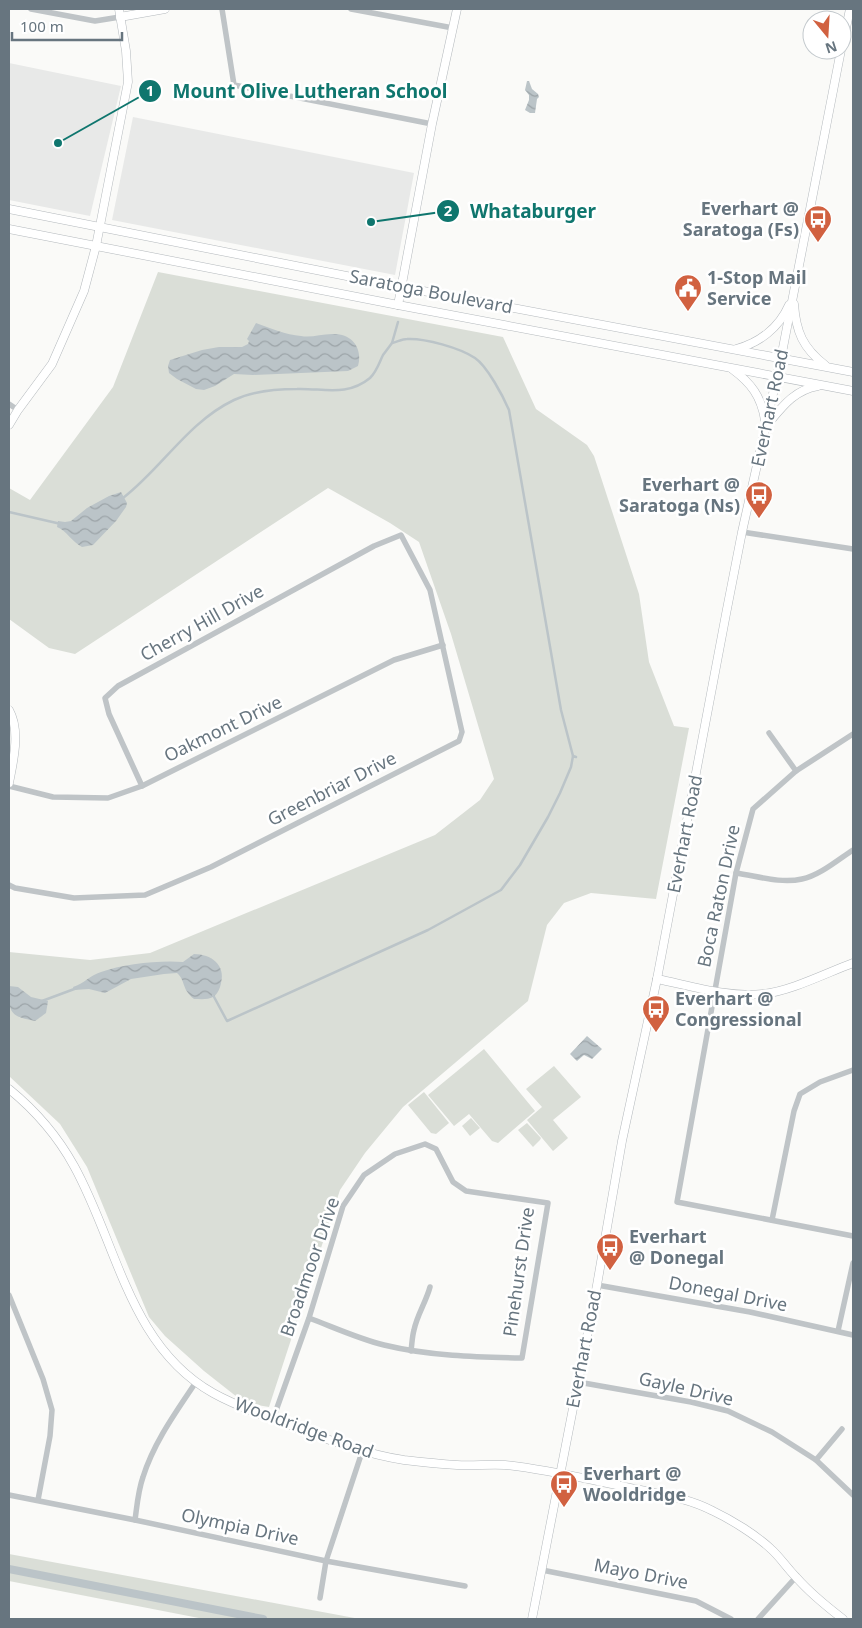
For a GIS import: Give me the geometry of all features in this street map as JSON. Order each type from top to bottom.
[{"type":"main road","points":[[9,425],[52,364],[84,291],[96,246],[128,82],[126,51],[119,13],[165,9]]},
{"type":"main road","points":[[398,305],[432,124],[457,9]]},
{"type":"main road","name":"Everhart Road","points":[[532,1619],[597,1285],[622,1141],[657,979],[742,532],[781,358],[840,60]]},
{"type":"main road","name":"Saratoga Boulevard","points":[[9,209],[402,287],[853,372]]},
{"type":"main road","name":"Saratoga Boulevard","points":[[9,229],[853,391]]},
{"type":"main road","points":[[735,349],[751,344],[766,336],[787,309],[794,292]]},
{"type":"main road","points":[[794,292],[794,308],[800,338],[808,350],[826,367]]},
{"type":"main road","points":[[730,368],[744,378],[755,390],[762,404],[765,426]]},
{"type":"main road","points":[[765,426],[792,396],[803,390],[823,385]]},
{"type":"main road","points":[[9,710],[12,716],[16,749],[9,785]]},
{"type":"main road","points":[[657,979],[740,995],[764,994],[788,988],[853,963]]},
{"type":"main road","name":"Wooldridge Road","points":[[9,1089],[43,1120],[60,1143],[86,1191],[141,1318],[169,1357],[196,1382],[213,1393],[245,1409],[362,1452],[404,1460],[456,1465],[503,1465],[560,1474],[683,1499],[712,1510],[770,1548],[822,1604],[843,1619]]},
{"type":"street","points":[[31,9],[95,20],[119,13]]},
{"type":"street","points":[[222,9],[234,85],[432,124]]},
{"type":"street","points":[[351,9],[453,28]]},
{"type":"street","points":[[9,404],[18,410]]},
{"type":"street","points":[[742,532],[853,549]]},
{"type":"street","name":"Greenbriar Drive","points":[[9,885],[15,888],[74,898],[145,896],[212,867],[459,741],[462,732],[430,590],[401,535]]},
{"type":"street","name":"Cherry Hill Drive","points":[[142,786],[109,714],[105,698],[118,686],[374,546],[401,535]]},
{"type":"street","name":"Oakmont Drive","points":[[9,785],[53,797],[108,798],[142,786],[394,660],[443,645]]},
{"type":"street","points":[[769,733],[796,771]]},
{"type":"street","name":"Boca Raton Drive","points":[[772,1220],[677,1202],[736,873],[753,809],[796,771],[853,734]]},
{"type":"street","points":[[736,873],[788,881],[804,879],[824,869],[853,850]]},
{"type":"street","points":[[853,1070],[820,1082],[800,1094],[794,1110],[772,1220],[853,1236]]},
{"type":"street","name":"Broadmoor Drive","points":[[273,1419],[308,1318],[343,1206],[364,1174],[395,1154],[425,1144],[436,1149]]},
{"type":"street","name":"Pinehurst Drive","points":[[411,1351],[465,1357],[522,1358],[548,1203],[466,1191],[453,1182],[436,1149]]},
{"type":"street","points":[[838,1331],[853,1263]]},
{"type":"street","name":"Donegal Drive","points":[[597,1285],[750,1312],[853,1334]]},
{"type":"street","points":[[308,1318],[382,1345],[411,1351],[413,1331],[422,1307],[428,1298],[430,1287]]},
{"type":"street","points":[[9,1295],[43,1379],[52,1410],[50,1436],[38,1500]]},
{"type":"street","points":[[135,1520],[142,1479],[152,1452],[169,1422],[196,1382]]},
{"type":"street","name":"Gayle Drive","points":[[578,1382],[691,1402],[728,1411],[772,1432],[816,1460],[853,1495]]},
{"type":"street","points":[[816,1460],[842,1429]]},
{"type":"street","points":[[320,1598],[326,1561],[362,1452]]},
{"type":"street","name":"Olympia Drive","points":[[9,1495],[326,1561],[465,1586]]},
{"type":"street","name":"Mayo Drive","points":[[542,1570],[696,1601],[731,1619]]},
{"type":"street","points":[[758,1619],[796,1578]]},
{"type":"shaded area","points":[[9,63],[121,86],[90,216],[9,200]]},
{"type":"shaded area","points":[[133,117],[414,173],[395,275],[112,220]]},
{"type":"shaded area","points":[[158,272],[503,337],[536,409],[587,445],[594,456],[639,594],[649,662],[674,726],[689,728],[656,899],[591,893],[564,903],[547,925],[528,1001],[403,1107],[365,1153],[340,1190],[269,1407],[257,1405],[237,1397],[165,1336],[149,1317],[87,1167],[60,1124],[9,1076],[9,952],[90,960],[150,953],[435,835],[480,800],[494,779],[451,634],[419,542],[390,523],[328,488],[75,654],[49,648],[9,619],[9,488],[30,500],[113,387]]},
{"type":"shaded area","points":[[484,1049],[535,1111],[498,1143],[492,1141],[469,1114],[454,1126],[428,1095]]},
{"type":"shaded area","points":[[554,1066],[581,1097],[553,1120],[568,1138],[553,1151],[527,1120],[542,1107],[526,1089]]},
{"type":"shaded area","points":[[424,1092],[449,1123],[436,1134],[431,1133],[408,1105]]},
{"type":"shaded area","points":[[471,1118],[480,1128],[470,1136],[462,1126]]},
{"type":"shaded area","points":[[527,1123],[541,1138],[533,1147],[518,1130]]},
{"type":"shaded area","points":[[9,1554],[360,1619],[204,1619],[9,1581]]},
{"type":"water","points":[[527,81],[529,81],[532,89],[539,97],[535,113],[525,110],[529,100],[529,95],[525,90]]},
{"type":"water","points":[[256,323],[295,335],[309,337],[339,334],[345,336],[357,348],[359,353],[358,366],[348,371],[234,374],[215,386],[204,390],[196,389],[169,373],[168,366],[170,360],[202,350],[219,347],[242,347],[248,344],[249,341],[247,339]]},
{"type":"water","points":[[121,492],[127,503],[126,507],[116,521],[93,545],[82,547],[57,527],[58,521],[71,521],[87,508]]},
{"type":"water","points":[[194,954],[211,958],[216,962],[221,971],[222,977],[219,989],[211,998],[194,999],[187,992],[182,979],[177,973],[131,979],[105,993],[89,989],[74,990],[73,987],[97,973],[110,969],[142,963],[183,962]]},
{"type":"water","points":[[9,986],[18,987],[31,997],[48,1001],[46,1013],[35,1021],[15,1014],[10,1007]]},
{"type":"water","points":[[587,1036],[602,1049],[592,1059],[584,1055],[577,1061],[570,1054]]},
{"type":"waterway","points":[[392,343],[398,322]]},
{"type":"waterway","points":[[123,498],[203,420],[218,409],[241,397],[272,390],[344,390],[353,388],[370,378],[392,343],[405,339],[432,342],[469,354],[480,362],[489,374],[509,410],[561,710],[573,756]]},
{"type":"waterway","points":[[9,512],[61,524]]},
{"type":"waterway","points":[[213,995],[227,1021],[428,930],[501,890],[520,865],[548,817],[571,767],[573,756],[576,757]]},
{"type":"waterway","points":[[42,1001],[77,988]]},
{"type":"waterway","points":[[9,1569],[263,1619]]},
{"type":"place","name":"Mount Olive Lutheran School","points":[[58,143]]},
{"type":"place","name":"Whataburger","points":[[371,222]]},
{"type":"place","name":"Everhart @ Saratoga (Fs)","points":[[818,243]]},
{"type":"place","name":"1-Stop Mail Service","points":[[688,312]]},
{"type":"place","name":"Everhart @ Saratoga (Ns)","points":[[759,519]]},
{"type":"place","name":"Everhart @ Congressional","points":[[656,1033]]},
{"type":"place","name":"Everhart @ Donegal","points":[[610,1271]]},
{"type":"place","name":"Everhart @ Wooldridge","points":[[564,1508]]}]
